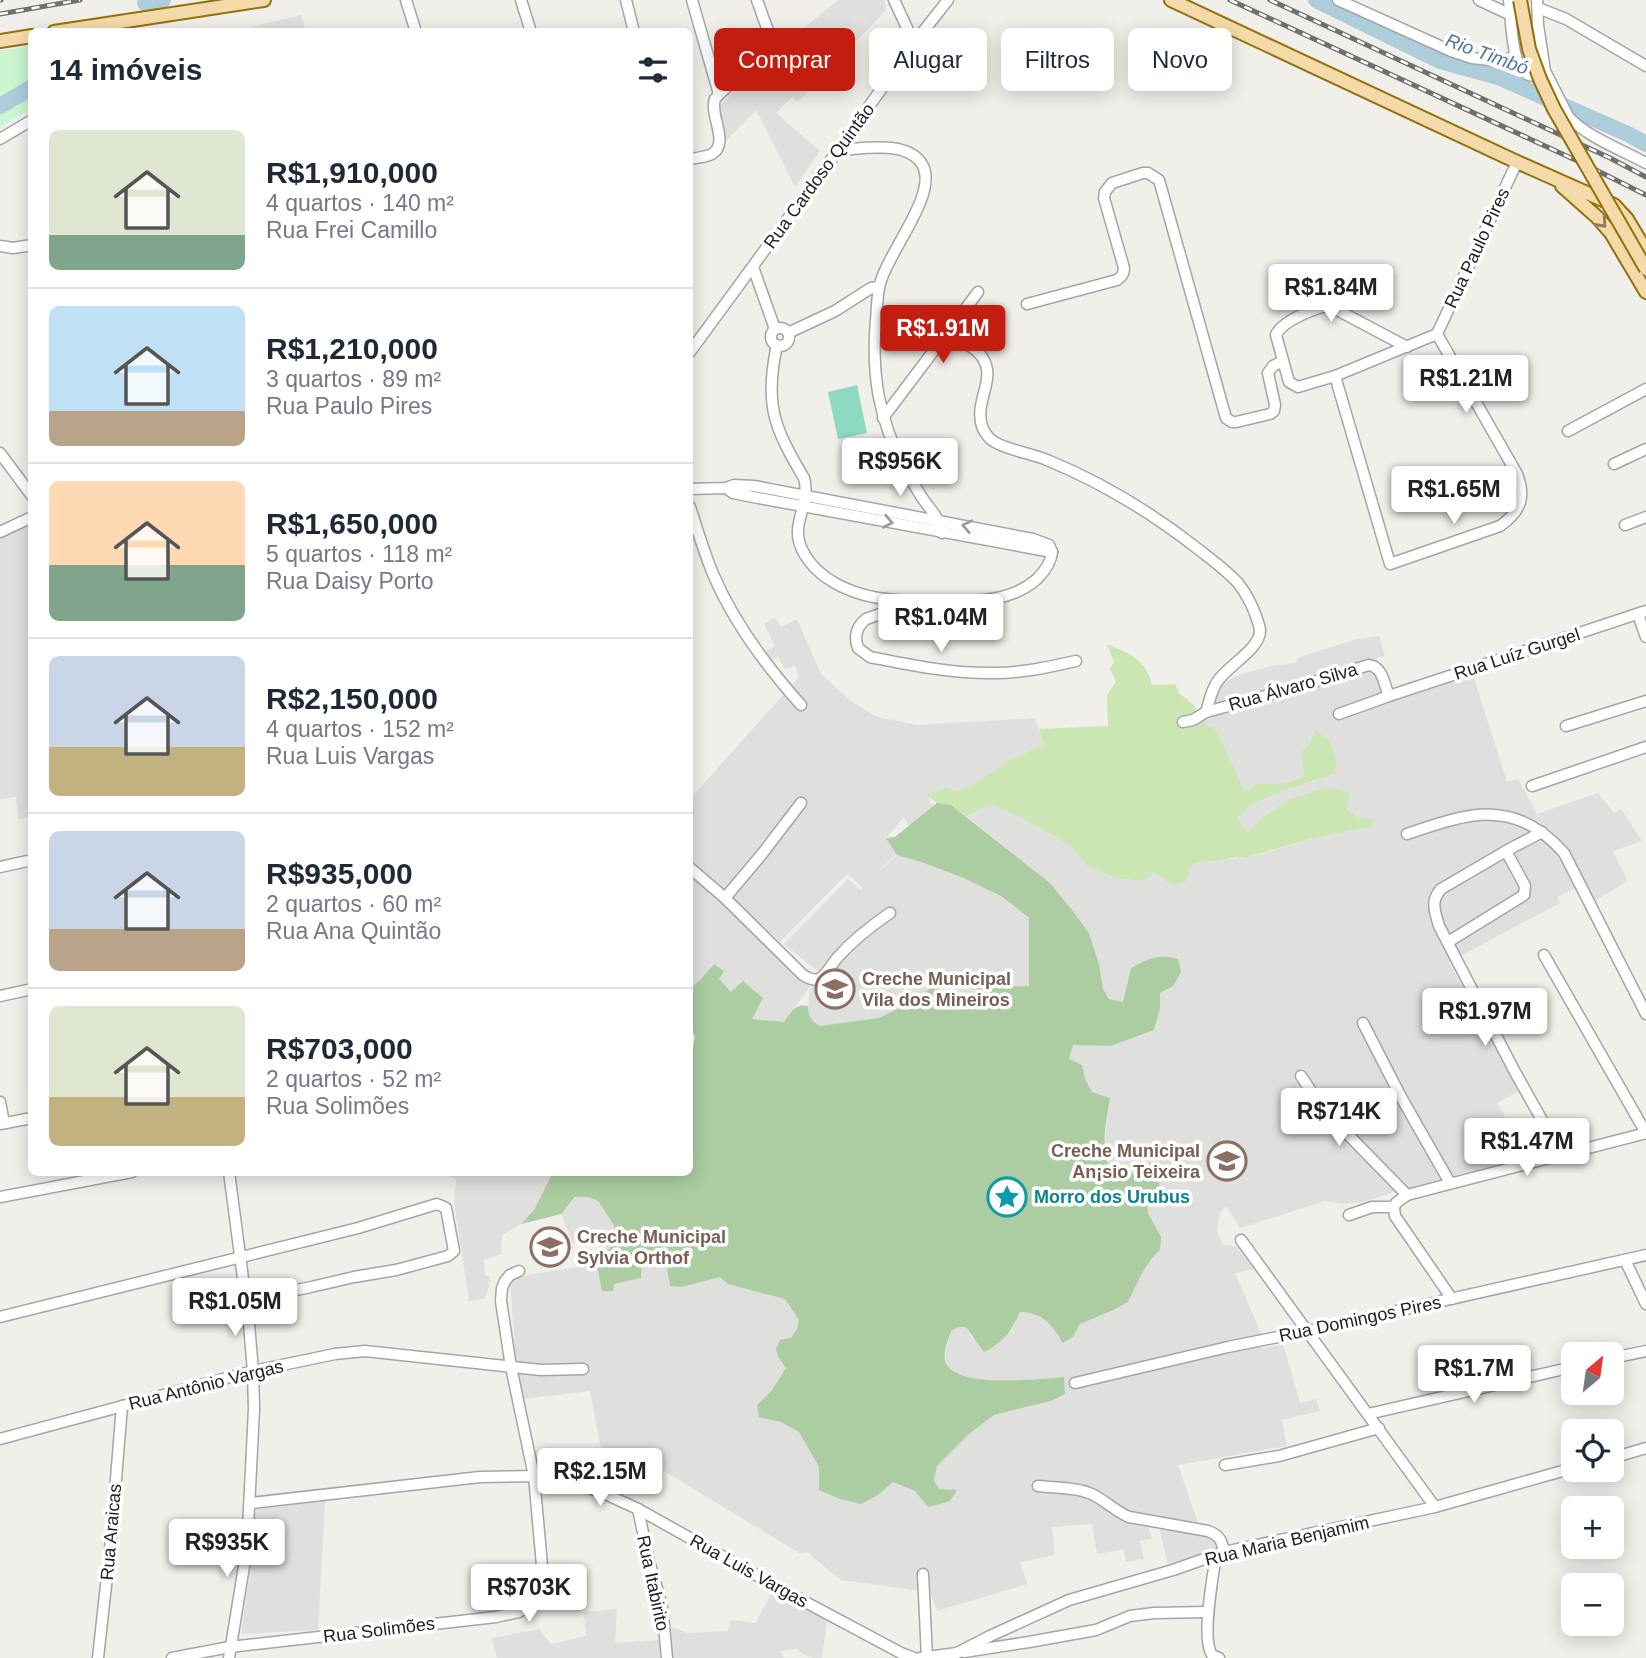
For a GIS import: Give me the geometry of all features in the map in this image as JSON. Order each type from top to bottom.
[{"type":"main road","points":[[113,27],[264,0]]},
{"type":"main road","points":[[1171,0],[1614,205],[1627,219],[1646,251]]},
{"type":"main road","points":[[1520,0],[1529,49],[1539,79],[1646,270]]},
{"type":"main road","points":[[0,41],[28,37]]},
{"type":"main road","points":[[1551,177],[1597,217],[1611,233],[1646,292]]},
{"type":"street","points":[[406,0],[415,28]]},
{"type":"street","points":[[521,0],[530,28]]},
{"type":"street","points":[[626,0],[633,28]]},
{"type":"street","points":[[692,0],[719,94]]},
{"type":"street","points":[[693,158],[712,154],[719,144],[713,107],[715,99],[770,47],[772,41],[757,0]]},
{"type":"street","points":[[894,0],[907,28]]},
{"type":"street","name":"Rua Cardoso Quintão","points":[[926,28],[948,0]]},
{"type":"street","points":[[1338,0],[1472,58],[1499,61],[1515,56]]},
{"type":"street","points":[[1480,0],[1511,15]]},
{"type":"street","points":[[1510,0],[1518,64],[1526,74],[1535,76],[1545,71]]},
{"type":"street","points":[[1646,66],[1538,4],[1538,26],[1545,71],[1568,116],[1577,126],[1646,163]]},
{"type":"street","name":"Rua Cardoso Quintão","points":[[693,348],[880,91]]},
{"type":"street","points":[[0,139],[28,122]]},
{"type":"street","points":[[838,150],[897,149],[909,153],[924,168],[923,195],[913,219],[887,264],[879,287],[874,362],[876,390],[891,439],[905,470],[940,521],[942,533]]},
{"type":"street","name":"Rua Paulo Pires","points":[[1437,334],[1517,162]]},
{"type":"street","points":[[1027,304],[1121,277],[1124,268],[1104,198],[1105,192],[1112,183],[1149,173],[1159,180],[1226,418],[1236,422],[1274,411],[1268,373],[1273,366],[1283,361]]},
{"type":"street","points":[[0,246],[13,248],[28,246]]},
{"type":"street","points":[[752,267],[775,329]]},
{"type":"street","points":[[788,333],[835,311],[860,293],[879,287]]},
{"type":"street","points":[[883,418],[978,292]]},
{"type":"street","points":[[1335,376],[1390,564],[1500,526],[1516,512],[1522,492],[1521,484],[1437,334],[1407,347],[1335,376],[1303,387],[1293,386],[1289,382],[1276,335],[1286,323],[1327,306],[1407,347]]},
{"type":"street","points":[[783,328],[788,333],[787,343],[781,346],[774,344],[771,334],[775,329],[783,328]]},
{"type":"street","points":[[947,334],[977,351],[983,358],[987,369],[986,385],[979,408],[987,436],[1001,446],[1049,461],[1092,481],[1146,512],[1222,567],[1240,586],[1253,609],[1260,632],[1258,640],[1223,674],[1216,684],[1206,712]]},
{"type":"street","points":[[693,489],[754,486],[806,496],[940,521],[1044,542],[1052,552],[1051,561],[1027,587],[986,600],[918,601],[863,594],[831,582],[817,571],[798,542],[797,530],[806,496],[804,478],[778,431],[773,414],[773,363],[778,345]]},
{"type":"street","points":[[1568,431],[1646,389]]},
{"type":"street","points":[[1614,464],[1646,449]]},
{"type":"street","points":[[0,453],[28,491]]},
{"type":"street","points":[[726,488],[744,495],[803,507],[1052,552]]},
{"type":"street","points":[[693,516],[714,575],[737,621],[766,665],[801,705]]},
{"type":"street","points":[[1625,525],[1646,517]]},
{"type":"street","points":[[0,532],[28,519]]},
{"type":"street","points":[[918,601],[866,619],[860,624],[856,636],[859,648],[870,657],[957,672],[996,674],[1076,661]]},
{"type":"street","points":[[1642,613],[1646,637]]},
{"type":"street","name":"Rua Luíz Gurgel","points":[[1339,714],[1642,613]]},
{"type":"street","name":"Rua Álvaro Silva","points":[[1183,722],[1193,720],[1206,712],[1369,665],[1380,670],[1389,696]]},
{"type":"street","points":[[1566,726],[1646,701]]},
{"type":"street","points":[[1532,786],[1646,747]]},
{"type":"street","points":[[724,898],[801,803]]},
{"type":"street","points":[[1407,834],[1469,815],[1488,814],[1525,822],[1554,841],[1568,860],[1646,1014]]},
{"type":"street","points":[[1542,832],[1441,889],[1436,895],[1434,908],[1439,926],[1561,1154]]},
{"type":"street","points":[[1448,942],[1524,895],[1525,886],[1506,851]]},
{"type":"street","points":[[0,867],[28,861]]},
{"type":"street","points":[[693,870],[810,979],[824,975],[837,957],[890,912]]},
{"type":"street","points":[[1452,1298],[1395,1216],[1396,1202],[1407,1195],[1450,1183],[1646,1133],[1544,955]]},
{"type":"street","points":[[0,996],[28,990]]},
{"type":"street","points":[[1363,1023],[1450,1183]]},
{"type":"street","points":[[1301,1076],[1322,1108],[1407,1195]]},
{"type":"street","points":[[0,1102],[2,1123],[28,1119]]},
{"type":"street","points":[[0,1196],[110,1176]]},
{"type":"street","points":[[229,1653],[247,1548],[254,1409],[246,1300],[230,1176]]},
{"type":"street","points":[[0,1317],[358,1228],[437,1204],[446,1208],[454,1251],[448,1256],[396,1270],[246,1300]]},
{"type":"street","points":[[1349,1215],[1372,1207],[1394,1207]]},
{"type":"street","points":[[1241,1240],[1436,1507]]},
{"type":"street","name":"Rua Domingos Pires","points":[[1075,1383],[1646,1255]]},
{"type":"street","points":[[1625,1260],[1646,1304]]},
{"type":"street","name":"Rua Solimões","points":[[172,1658],[229,1653],[496,1617],[519,1612],[538,1595],[543,1577],[534,1476],[511,1367],[501,1301],[505,1281],[519,1271]]},
{"type":"street","name":"Rua Antônio Vargas","points":[[0,1439],[253,1371],[335,1354],[365,1351],[541,1370],[583,1369]]},
{"type":"street","points":[[1624,1356],[1646,1351]]},
{"type":"street","points":[[1368,1414],[1561,1370]]},
{"type":"street","name":"Rua Araicas","points":[[98,1658],[122,1406]]},
{"type":"street","points":[[1226,1465],[1279,1456],[1379,1428]]},
{"type":"street","points":[[1624,1454],[1646,1448]]},
{"type":"street","name":"Rua Maria Benjamim","points":[[927,1658],[957,1653],[1069,1600],[1220,1553],[1436,1507],[1561,1471]]},
{"type":"street","name":"Rua Luis Vargas","points":[[251,1503],[480,1477],[534,1476],[568,1481],[638,1509],[793,1596],[914,1658]]},
{"type":"street","points":[[1038,1486],[1082,1491],[1092,1494],[1129,1517],[1208,1531],[1220,1537],[1223,1542],[1208,1612],[1208,1647],[1215,1657]]},
{"type":"street","name":"Rua Itabirito","points":[[638,1509],[662,1606],[667,1658]]},
{"type":"street","points":[[920,1658],[927,1658],[923,1574]]},
{"type":"street","points":[[957,1653],[1096,1630],[1142,1614],[1208,1612]]},
{"type":"shaded area","points":[[838,0],[885,0],[886,10],[855,42],[855,28],[804,28]]},
{"type":"shaded area","points":[[301,15],[305,28],[246,28]]},
{"type":"shaded area","points":[[735,91],[809,91],[798,102],[792,97],[776,113],[820,151],[795,187],[756,110],[724,143],[714,112]]},
{"type":"shaded area","points":[[28,524],[28,818],[18,819],[16,797],[0,799],[0,530]]},
{"type":"shaded area","points":[[775,617],[781,627],[797,619],[821,674],[851,701],[877,717],[917,725],[1035,718],[1044,744],[1010,760],[977,782],[954,792],[948,787],[927,795],[957,844],[915,841],[904,817],[887,837],[897,853],[873,877],[897,855],[961,877],[1001,896],[1054,939],[1082,992],[973,998],[947,1006],[937,983],[914,1001],[879,1018],[820,1026],[813,1022],[808,1014],[811,985],[784,1022],[773,1046],[751,1019],[762,998],[731,993],[719,979],[714,964],[693,986],[693,878],[812,983],[817,971],[784,944],[848,879],[861,890],[863,888],[847,874],[780,942],[693,866],[693,796],[799,677],[795,666],[785,669],[778,656],[771,661],[765,652],[775,646],[764,624]]},
{"type":"shaded area","points":[[1379,636],[1385,656],[1377,658],[1392,702],[1473,675],[1507,782],[1518,779],[1537,814],[1598,793],[1614,813],[1621,809],[1642,841],[1613,851],[1628,881],[1594,901],[1584,883],[1558,897],[1560,903],[1449,962],[1521,1090],[1497,1103],[1529,1156],[1363,1202],[1341,1204],[1325,1201],[1240,1228],[1226,1206],[1220,1213],[1217,1231],[1223,1245],[1236,1246],[1254,1269],[1235,1273],[1261,1333],[1261,1349],[1283,1344],[1300,1403],[1316,1399],[1320,1411],[1282,1420],[1287,1446],[1178,1465],[1201,1532],[1213,1535],[1219,1543],[1217,1549],[1168,1564],[1158,1522],[1147,1521],[1152,1539],[1140,1541],[1144,1559],[1126,1562],[1124,1549],[1097,1554],[1092,1524],[1052,1527],[1055,1555],[1020,1562],[1027,1584],[937,1611],[930,1591],[841,1580],[808,1552],[799,1553],[628,1449],[620,1464],[606,1468],[590,1391],[523,1399],[516,1363],[510,1280],[592,1265],[601,1241],[595,1229],[573,1244],[561,1214],[576,1197],[588,1197],[598,1201],[614,1225],[613,1244],[597,1265],[613,1284],[641,1278],[642,1262],[721,1265],[729,1284],[785,1299],[799,1320],[797,1329],[778,1357],[787,1368],[772,1390],[757,1405],[760,1417],[781,1422],[799,1432],[819,1467],[878,1495],[893,1482],[915,1491],[928,1507],[939,1489],[934,1480],[937,1466],[969,1434],[994,1415],[1051,1401],[1065,1394],[1063,1377],[1008,1382],[960,1377],[947,1366],[945,1354],[951,1331],[966,1327],[972,1338],[1011,1331],[1020,1312],[1035,1313],[1051,1325],[1064,1343],[1073,1337],[1080,1324],[1128,1302],[1141,1275],[1160,1250],[1148,1213],[1147,1201],[1160,1192],[1157,1160],[1146,1165],[1137,1174],[1110,1170],[1105,1157],[1104,1142],[1110,1098],[1092,1092],[1082,1065],[1069,1059],[1072,1045],[1111,1046],[1154,1030],[1160,1009],[1160,993],[1173,986],[1131,968],[1123,1002],[1109,999],[1103,989],[1099,964],[1089,933],[1072,910],[1050,883],[966,816],[985,805],[994,805],[1072,847],[1087,866],[1115,878],[1142,881],[1155,873],[1171,848],[1199,862],[1219,861],[1262,854],[1350,830],[1359,818],[1347,808],[1350,793],[1336,789],[1319,790],[1264,817],[1246,834],[1238,818],[1251,804],[1320,779],[1337,762],[1329,740],[1315,731],[1309,745],[1305,777],[1281,784],[1256,784],[1245,792],[1200,725],[1221,684],[1239,675],[1296,663],[1299,657],[1358,639]]},
{"type":"shaded area","points":[[450,1176],[551,1176],[534,1210],[521,1224],[502,1235],[501,1254],[484,1260],[485,1275],[490,1276],[484,1299],[469,1301],[454,1202],[456,1180]]},
{"type":"shaded area","points":[[325,1501],[318,1630],[241,1634],[252,1560],[256,1509]]},
{"type":"shaded area","points":[[772,1592],[827,1621],[822,1658],[804,1655],[797,1649],[780,1651],[784,1658],[497,1658],[492,1638],[539,1629],[551,1644],[586,1636],[584,1612],[617,1609],[615,1643],[660,1640],[672,1627],[687,1633],[728,1631],[731,1620],[756,1623]]},
{"type":"green space","points":[[28,46],[28,110],[0,127],[0,51]]},
{"type":"green space","points":[[857,385],[867,433],[838,439],[828,392]]},
{"type":"green space","points":[[1107,644],[1141,663],[1152,685],[1175,684],[1180,694],[1194,705],[1206,726],[1214,728],[1245,792],[1256,784],[1281,784],[1305,777],[1301,753],[1309,745],[1315,730],[1329,740],[1337,762],[1333,774],[1251,804],[1238,818],[1246,833],[1289,800],[1319,790],[1336,788],[1350,793],[1347,809],[1359,818],[1375,819],[1371,826],[1302,841],[1248,857],[1194,863],[1187,880],[1174,886],[1155,873],[1142,881],[1115,878],[1087,866],[1072,847],[994,805],[985,806],[966,816],[951,805],[937,803],[926,795],[948,787],[954,792],[1044,744],[1039,729],[1108,726],[1107,695],[1116,682],[1110,669],[1114,662]]},
{"type":"green space","points":[[937,803],[951,805],[1050,883],[1072,910],[1089,933],[1099,964],[1103,989],[1109,999],[1123,1002],[1131,968],[1143,962],[1165,957],[1178,959],[1181,972],[1173,986],[1160,993],[1160,1009],[1154,1030],[1111,1046],[1073,1045],[1069,1059],[1082,1065],[1092,1092],[1110,1098],[1105,1143],[1110,1170],[1137,1174],[1146,1165],[1157,1160],[1160,1192],[1147,1202],[1148,1213],[1161,1237],[1160,1250],[1141,1275],[1128,1302],[1080,1324],[1073,1337],[1063,1343],[1055,1330],[1041,1317],[1020,1312],[1006,1336],[984,1352],[966,1327],[951,1331],[945,1355],[946,1363],[953,1371],[966,1376],[1000,1380],[1064,1377],[1065,1394],[1051,1401],[994,1415],[969,1434],[937,1466],[934,1480],[939,1489],[957,1490],[950,1501],[928,1507],[915,1491],[893,1482],[878,1495],[861,1504],[819,1490],[819,1467],[799,1432],[781,1422],[759,1417],[757,1405],[772,1390],[786,1368],[776,1349],[780,1340],[791,1338],[799,1320],[785,1299],[728,1284],[720,1277],[681,1287],[670,1286],[666,1262],[642,1262],[641,1278],[614,1284],[613,1291],[602,1291],[597,1265],[613,1244],[614,1225],[598,1201],[588,1197],[575,1197],[561,1214],[521,1224],[534,1210],[551,1176],[693,1176],[693,986],[714,964],[724,971],[719,979],[731,992],[743,981],[763,998],[752,1019],[784,1022],[794,1009],[804,1005],[808,1006],[811,1018],[820,1026],[879,1018],[914,1001],[937,983],[948,1006],[973,998],[976,987],[1029,986],[1029,918],[1001,896],[961,877],[897,855],[886,838],[895,837]]},
{"type":"waterway","name":"Rio Timbó","points":[[145,3],[163,0]]},
{"type":"waterway","name":"Rio Timbó","points":[[1316,0],[1440,61],[1498,77],[1646,144]]},
{"type":"waterway","name":"Rio Timbó","points":[[0,106],[28,89]]},
{"type":"railway","points":[[0,14],[80,0]]},
{"type":"railway","points":[[1230,0],[1646,195]]},
{"type":"railway","points":[[1270,0],[1646,177]]},
{"type":"place","name":"Creche Municipal Vila dos Mineiros","points":[[835,989]]},
{"type":"place","name":"Creche Municipal An¡sio Teixeira","points":[[1227,1161]]},
{"type":"place","name":"Morro dos Urubus","points":[[1007,1197]]},
{"type":"place","name":"Creche Municipal Sylvia Orthof","points":[[550,1247]]}]
